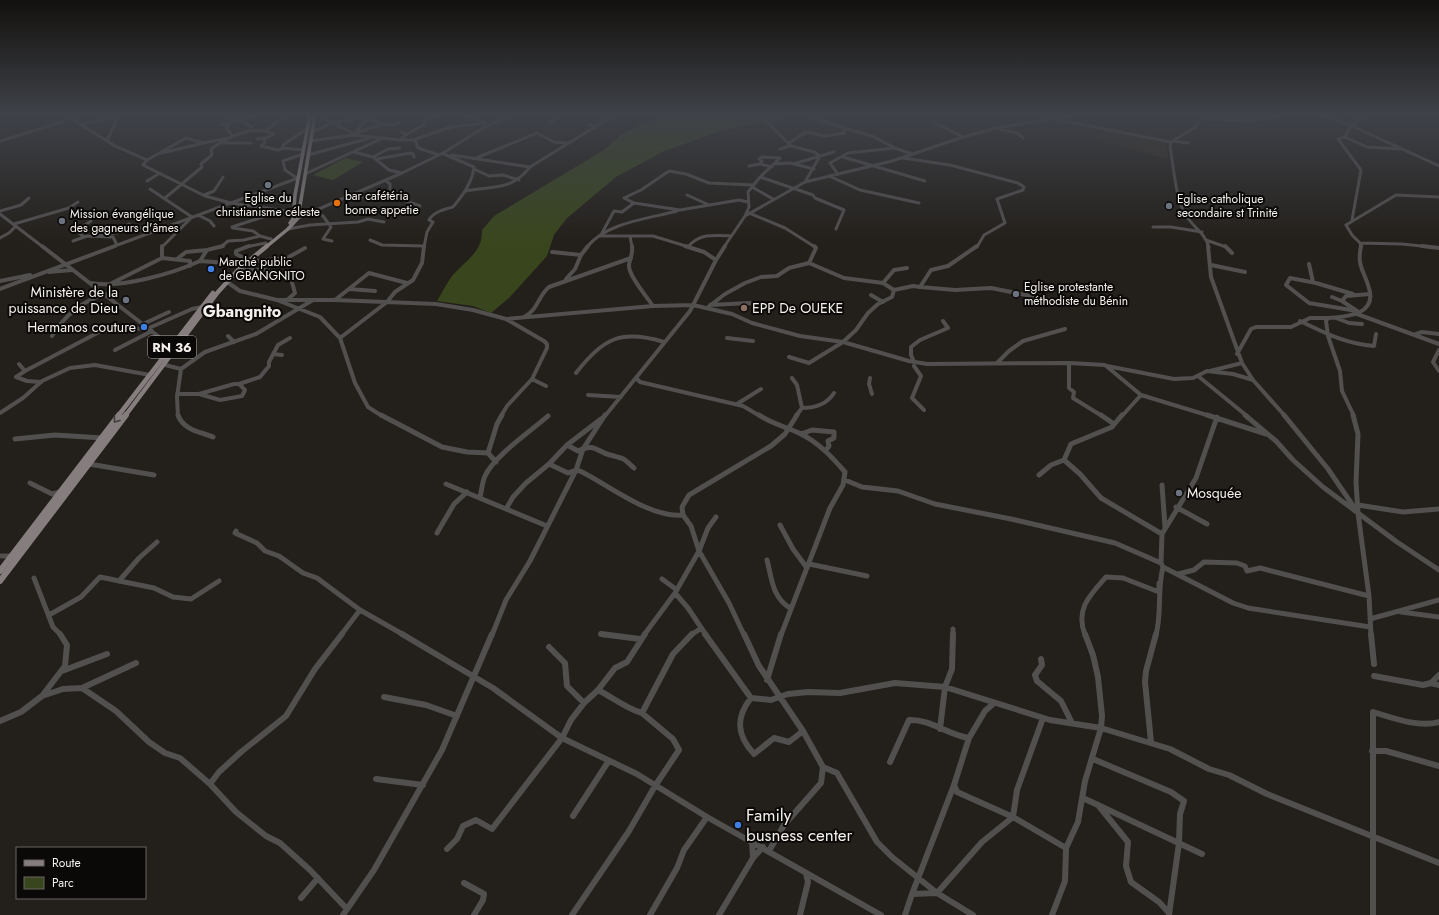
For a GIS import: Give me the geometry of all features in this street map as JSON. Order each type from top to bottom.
[{"type":"main road","name":"RN 36","points":[[0,571],[103,438],[150,375],[170,345],[176,341],[218,286],[243,262],[291,222],[294,212],[298,179],[304,158]]},
{"type":"main road","name":"RN 36","points":[[0,581],[182,340],[243,262],[288,229],[298,218],[305,174],[305,158]]},
{"type":"street","points":[[141,158],[147,160]]},
{"type":"street","points":[[151,158],[143,165],[204,196],[231,203],[294,212]]},
{"type":"street","points":[[165,198],[202,167],[201,164],[209,158]]},
{"type":"street","points":[[292,158],[283,161],[285,170],[298,179]]},
{"type":"street","points":[[305,174],[341,158]]},
{"type":"street","points":[[377,159],[384,158]]},
{"type":"street","points":[[298,218],[386,181],[434,158]]},
{"type":"street","points":[[451,158],[474,167],[489,176],[503,176],[519,180]]},
{"type":"street","points":[[470,158],[530,167]]},
{"type":"street","points":[[340,338],[387,302],[388,299],[406,283],[412,281],[420,268],[424,257],[425,231],[433,222],[429,220],[430,217],[444,208],[453,207],[466,191],[474,173],[472,162],[477,158]]},
{"type":"street","points":[[466,191],[509,186],[516,183],[530,167],[545,158]]},
{"type":"street","points":[[760,164],[762,161],[759,159],[761,158]]},
{"type":"street","points":[[82,688],[116,711],[149,742],[165,753],[180,758],[210,784],[236,812],[266,836],[280,843],[318,878],[345,912],[374,870],[423,785],[475,677],[506,600],[530,561],[576,470],[583,449],[605,416],[637,379],[664,342],[679,326],[693,305],[716,260],[745,216],[749,207],[747,195],[760,177],[780,158],[775,158]]},
{"type":"street","points":[[749,166],[760,164],[773,166],[793,164],[814,158]]},
{"type":"street","points":[[805,182],[814,169],[819,158]]},
{"type":"street","points":[[837,173],[830,163],[841,158]]},
{"type":"street","points":[[845,158],[925,181]]},
{"type":"street","points":[[745,216],[805,182],[901,158],[954,166],[1018,183],[1024,187],[1023,190],[1012,195],[996,199],[1002,211],[1005,223],[999,229],[985,233],[978,241],[977,247],[965,252],[962,258],[948,266],[931,270],[920,286]]},
{"type":"street","points":[[1174,158],[1180,202],[1187,216],[1202,232],[1206,240],[1209,248],[1211,277],[1237,354],[1253,380],[1297,430],[1328,469],[1358,513]]},
{"type":"street","points":[[1352,220],[1361,170],[1358,163],[1353,158]]},
{"type":"street","points":[[1421,158],[1439,166]]},
{"type":"street","points":[[377,159],[386,168],[402,173]]},
{"type":"street","points":[[793,164],[814,169]]},
{"type":"street","points":[[680,210],[634,203],[626,200],[625,197],[636,193],[669,171],[686,174],[709,183],[753,186],[773,199]]},
{"type":"street","points":[[147,181],[160,173]]},
{"type":"street","points":[[764,174],[776,182]]},
{"type":"street","points":[[829,176],[860,190],[919,203]]},
{"type":"street","points":[[204,196],[214,191],[222,177]]},
{"type":"street","points":[[760,177],[776,182],[791,190],[813,195],[815,198],[844,210],[836,229]]},
{"type":"street","points":[[0,289],[298,179]]},
{"type":"street","points":[[386,181],[390,184],[390,190],[401,199],[420,206]]},
{"type":"street","points":[[150,189],[192,217]]},
{"type":"street","points":[[354,195],[358,197],[380,198]]},
{"type":"street","points":[[687,195],[710,205]]},
{"type":"street","points":[[1237,354],[1252,328],[1274,326],[1291,327],[1300,321],[1310,318],[1334,318],[1358,313],[1368,304],[1370,294],[1360,261],[1360,243],[1346,227],[1352,220],[1396,195],[1439,197]]},
{"type":"street","points":[[0,212],[21,205],[29,198]]},
{"type":"street","points":[[566,280],[575,269],[584,250],[598,236],[611,229],[680,210],[739,200],[748,202]]},
{"type":"street","points":[[0,238],[9,233],[15,225],[69,208],[78,202]]},
{"type":"street","points":[[602,233],[614,211],[622,212],[634,203]]},
{"type":"street","points":[[271,239],[260,236],[253,231],[232,227],[282,210]]},
{"type":"street","points":[[314,211],[323,216],[329,224],[330,230],[323,239],[332,241]]},
{"type":"street","points":[[0,212],[87,282],[105,294],[170,345]]},
{"type":"street","points":[[709,306],[727,292],[758,278],[777,276],[784,268],[808,263],[816,253],[816,248],[813,245],[794,232],[750,213]]},
{"type":"street","points":[[198,215],[210,221],[214,226]]},
{"type":"street","points":[[162,258],[162,246],[192,217]]},
{"type":"street","points":[[288,229],[368,220],[384,222]]},
{"type":"street","points":[[83,236],[76,231],[91,221]]},
{"type":"street","points":[[115,236],[129,224]]},
{"type":"street","points":[[72,241],[83,236],[115,236],[152,226]]},
{"type":"street","points":[[1153,227],[1171,227],[1202,232]]},
{"type":"street","points":[[688,247],[695,238],[717,235],[731,236]]},
{"type":"street","points":[[115,236],[116,245]]},
{"type":"street","points":[[177,259],[182,254],[197,249],[207,250],[222,247],[228,241],[244,240],[260,236]]},
{"type":"street","points":[[598,236],[653,236],[704,252],[716,260]]},
{"type":"street","points":[[630,236],[633,253],[629,265],[630,272],[652,306]]},
{"type":"street","points":[[370,240],[382,245],[424,246]]},
{"type":"street","points":[[1206,240],[1224,245],[1232,253]]},
{"type":"street","points":[[1360,243],[1402,244],[1439,248]]},
{"type":"street","points":[[266,244],[245,247],[236,251],[236,254],[243,262],[266,270],[276,276],[290,275],[295,292],[286,301]]},
{"type":"street","points":[[200,261],[233,264],[287,258],[305,248]]},
{"type":"street","points":[[87,282],[94,284],[142,280],[174,272],[200,261],[207,250]]},
{"type":"street","points":[[552,252],[581,256]]},
{"type":"street","points":[[112,283],[162,258],[190,261],[190,266]]},
{"type":"street","points":[[521,318],[535,310],[539,305],[540,296],[544,290],[566,280],[631,258]]},
{"type":"street","points":[[233,264],[243,262]]},
{"type":"street","points":[[808,263],[820,270],[844,278],[882,283],[894,290],[913,286],[955,290],[991,288],[1051,300]]},
{"type":"street","points":[[1309,264],[1313,282]]},
{"type":"street","points":[[1211,265],[1245,272]]},
{"type":"street","points":[[882,283],[894,270],[907,268]]},
{"type":"street","points":[[0,281],[43,273],[72,270]]},
{"type":"street","points":[[335,300],[358,280],[371,273],[406,283]]},
{"type":"street","points":[[1353,294],[1313,282],[1290,278],[1286,285],[1309,303],[1358,313],[1439,344]]},
{"type":"street","points":[[227,282],[229,285],[240,291],[277,300],[335,300],[447,305],[506,319],[652,306],[709,306],[749,303],[766,306]]},
{"type":"street","points":[[349,289],[375,291]]},
{"type":"street","points":[[789,356],[810,363],[843,342],[856,330],[868,313],[892,297],[894,290]]},
{"type":"street","points":[[52,336],[62,319],[75,307],[105,294]]},
{"type":"street","points":[[1342,301],[1347,295],[1370,294]]},
{"type":"street","points":[[871,295],[883,302]]},
{"type":"street","points":[[1332,297],[1342,301],[1358,313]]},
{"type":"street","points":[[277,300],[320,317],[340,338],[355,383],[368,406],[391,422],[417,433],[442,447],[467,452],[488,453],[496,462]]},
{"type":"street","points":[[213,437],[190,429],[181,423],[177,415],[177,394],[181,369],[205,352],[256,334],[313,300]]},
{"type":"street","points":[[709,306],[752,323],[772,327],[800,336],[843,342],[914,364],[959,365],[997,363],[1070,363],[1105,365],[1174,379],[1193,378],[1207,371],[1242,363]]},
{"type":"street","points":[[115,350],[150,329],[192,309],[202,307]]},
{"type":"street","points":[[143,324],[169,312]]},
{"type":"street","points":[[1328,318],[1328,336],[1340,371],[1342,391],[1352,410],[1358,434],[1356,482],[1358,513],[1370,596],[1370,627],[1374,664]]},
{"type":"street","points":[[1334,318],[1350,323],[1362,324]]},
{"type":"street","points":[[488,453],[497,424],[507,406],[532,379],[547,344],[506,319]]},
{"type":"street","points":[[924,410],[912,398],[921,376],[914,364],[911,355],[911,347],[920,340],[948,328],[943,321]]},
{"type":"street","points":[[1300,321],[1328,336],[1348,344],[1374,346],[1376,334]]},
{"type":"street","points":[[41,382],[27,381],[16,377],[101,331],[130,328],[150,329]]},
{"type":"street","points":[[997,363],[1009,351],[1029,339],[1056,333],[1065,329]]},
{"type":"street","points":[[1416,334],[1422,332],[1439,334]]},
{"type":"street","points":[[576,373],[595,350],[615,339],[633,335],[664,342]]},
{"type":"street","points":[[228,336],[234,342]]},
{"type":"street","points":[[177,394],[199,394],[221,387],[239,384],[260,376],[269,366],[269,362],[278,345],[290,338]]},
{"type":"street","points":[[727,338],[752,341]]},
{"type":"street","points":[[182,340],[193,342]]},
{"type":"street","points":[[1439,350],[1433,362],[1439,371]]},
{"type":"street","points":[[273,354],[282,355]]},
{"type":"street","points":[[1070,363],[1069,388],[1074,392],[1073,398],[1114,424]]},
{"type":"street","points":[[19,364],[19,366],[25,371]]},
{"type":"street","points":[[0,413],[25,398],[41,382],[56,374],[88,364],[150,375]]},
{"type":"street","points":[[164,365],[181,369]]},
{"type":"street","points":[[1105,365],[1141,395],[1217,417],[1266,434]]},
{"type":"street","points":[[1207,371],[1233,374],[1253,380]]},
{"type":"street","points":[[1198,376],[1276,441],[1293,460],[1323,487],[1397,542],[1439,570]]},
{"type":"street","points":[[792,378],[797,385],[802,408],[786,434],[771,446],[720,475],[689,495],[682,507],[683,515],[691,526],[699,551],[728,603],[767,680],[803,731],[823,767],[836,773],[877,842],[937,893],[973,915]]},
{"type":"street","points":[[870,378],[869,384],[872,394]]},
{"type":"street","points":[[532,379],[546,386]]},
{"type":"street","points":[[637,379],[640,382],[736,404],[788,430],[801,434],[826,450],[845,472],[845,480],[832,502],[800,589],[790,608],[767,680]]},
{"type":"street","points":[[199,394],[212,399],[230,400],[242,396],[244,393],[243,387],[239,384]]},
{"type":"street","points":[[736,404],[744,401],[761,389]]},
{"type":"street","points":[[802,408],[817,407],[830,398],[834,393]]},
{"type":"street","points":[[588,395],[621,397]]},
{"type":"street","points":[[1039,476],[1051,465],[1064,460],[1071,444],[1108,429],[1141,395]]},
{"type":"street","points":[[480,496],[486,475],[496,462],[548,416]]},
{"type":"street","points":[[506,509],[513,497],[526,483],[549,464],[567,445],[605,416]]},
{"type":"street","points":[[1052,915],[1065,881],[1066,848],[1078,822],[1085,781],[1093,759],[1101,728],[1102,716],[1098,677],[1093,655],[1082,626],[1082,618],[1087,598],[1104,579],[1109,576],[1123,578],[1159,592],[1162,565],[1162,534],[1176,507],[1196,478],[1217,417]]},
{"type":"street","points":[[801,434],[812,430],[834,432],[834,438],[828,441],[829,446],[826,450]]},
{"type":"street","points":[[15,439],[55,435],[103,438]]},
{"type":"street","points":[[567,445],[578,451],[593,447],[609,455],[622,457],[634,468]]},
{"type":"street","points":[[1064,460],[1080,474],[1100,498],[1162,534]]},
{"type":"street","points":[[89,464],[154,475]]},
{"type":"street","points":[[549,464],[568,473],[576,470],[583,472],[604,486],[672,516],[683,515]]},
{"type":"street","points":[[845,480],[862,487],[898,491],[935,504],[1017,520],[1115,543],[1136,551],[1233,603],[1248,608],[1307,619],[1370,627]]},
{"type":"street","points":[[30,482],[52,494],[60,492]]},
{"type":"street","points":[[446,484],[480,496],[506,509],[547,526]]},
{"type":"street","points":[[1162,486],[1165,526]]},
{"type":"street","points":[[437,533],[454,504],[467,492]]},
{"type":"street","points":[[1358,505],[1403,512],[1439,509]]},
{"type":"street","points":[[1176,507],[1207,524]]},
{"type":"street","points":[[447,849],[457,839],[463,826],[476,820],[492,829],[562,738],[571,720],[584,703],[598,690],[612,671],[628,662],[640,639],[655,622],[676,592],[699,551],[708,528],[716,517]]},
{"type":"street","points":[[780,525],[793,549],[808,566],[867,576]]},
{"type":"street","points":[[236,531],[235,533],[257,543],[265,550],[279,556],[288,564],[303,573],[317,578],[360,610],[419,642],[446,661],[513,701],[562,738],[608,762],[637,774],[707,818],[752,841],[881,915]]},
{"type":"street","points":[[119,581],[158,542]]},
{"type":"street","points":[[1,554],[11,556]]},
{"type":"street","points":[[767,560],[776,596],[784,605],[790,608]]},
{"type":"street","points":[[1178,574],[1194,570],[1204,562],[1237,563],[1245,566],[1247,571],[1260,568],[1370,596]]},
{"type":"street","points":[[49,615],[81,597],[100,577],[154,588],[173,597],[191,599],[219,581]]},
{"type":"street","points":[[0,721],[21,712],[42,696],[62,671],[67,657],[67,645],[62,635],[53,627],[34,578]]},
{"type":"street","points":[[662,579],[676,592],[688,608],[700,629],[751,698],[763,700],[808,692],[840,693],[895,683],[945,687],[994,703],[1033,713],[1043,718],[1101,728],[1151,742],[1176,751],[1209,769],[1230,775],[1267,794],[1373,838],[1439,863]]},
{"type":"street","points":[[1151,742],[1145,682],[1146,671],[1160,619],[1159,583]]},
{"type":"street","points":[[1370,619],[1439,600]]},
{"type":"street","points":[[210,784],[219,772],[241,752],[286,716],[315,669],[360,610]]},
{"type":"street","points":[[1399,612],[1439,617]]},
{"type":"street","points":[[642,713],[674,655],[689,637],[700,629]]},
{"type":"street","points":[[940,729],[945,687],[952,669],[953,629]]},
{"type":"street","points":[[601,634],[640,639]]},
{"type":"street","points":[[549,647],[565,664],[564,682],[567,688],[584,703]]},
{"type":"street","points":[[62,671],[107,654]]},
{"type":"street","points":[[1041,659],[1042,665],[1035,675],[1037,682],[1061,701],[1072,723]]},
{"type":"street","points":[[42,696],[63,690],[82,688],[136,663]]},
{"type":"street","points":[[1431,683],[1439,675]]},
{"type":"street","points":[[1374,676],[1423,685],[1431,683],[1439,685]]},
{"type":"street","points":[[572,915],[599,872],[629,831],[655,786],[679,750],[675,739],[654,724],[642,713],[631,710],[623,703],[598,690]]},
{"type":"street","points":[[384,697],[426,705],[457,716]]},
{"type":"street","points":[[751,698],[740,715],[739,728],[744,743],[754,754],[774,738],[789,742],[803,731]]},
{"type":"street","points":[[904,915],[954,785],[969,738],[985,709],[994,703]]},
{"type":"street","points":[[1373,915],[1373,712],[1415,722],[1434,724],[1439,722]]},
{"type":"street","points":[[937,893],[960,863],[977,848],[994,829],[1013,817],[1017,790],[1043,718]]},
{"type":"street","points":[[890,762],[910,720],[915,719],[922,721],[962,738],[969,738]]},
{"type":"street","points":[[1372,751],[1393,752],[1439,766]]},
{"type":"street","points":[[1093,759],[1178,795],[1184,801],[1180,814],[1179,843],[1169,914]]},
{"type":"street","points":[[573,816],[608,762]]},
{"type":"street","points":[[719,915],[754,858],[766,849],[784,825],[821,783],[823,767]]},
{"type":"street","points":[[376,779],[423,785]]},
{"type":"street","points":[[954,785],[957,792],[1013,817],[1066,848]]},
{"type":"street","points":[[1083,798],[1202,854]]},
{"type":"street","points":[[1098,805],[1111,823],[1124,835],[1128,842],[1126,866],[1131,882],[1159,902],[1169,914]]},
{"type":"street","points":[[650,915],[677,868],[684,850],[707,818]]},
{"type":"street","points":[[752,841],[754,858]]},
{"type":"street","points":[[800,915],[808,882],[806,873]]},
{"type":"street","points":[[301,898],[318,878]]},
{"type":"street","points":[[464,883],[484,894],[483,900],[474,915]]},
{"type":"street","points":[[912,894],[937,893]]},
{"type":"green space","points":[[345,158],[363,162],[333,180],[313,175]]},
{"type":"green space","points":[[591,158],[652,158],[616,177],[567,218],[554,235],[547,256],[509,298],[491,313],[473,306],[437,301],[452,276],[476,251],[481,238],[482,230],[494,216]]},
{"type":"place","name":"Eglise du christianisme céleste","points":[[268,185]]},
{"type":"place","name":"bar cafétéria bonne appetie","points":[[337,203]]},
{"type":"place","name":"Eglise catholique secondaire st Trinité","points":[[1169,206]]},
{"type":"place","name":"Mission évangélique des gagneurs d'âmes","points":[[62,221]]},
{"type":"place","name":"Marché public de GBANGNITO","points":[[211,269]]},
{"type":"place","name":"Eglise protestante méthodiste du Bénin","points":[[1016,294]]},
{"type":"place","name":"Ministère de la puissance de Dieu","points":[[126,300]]},
{"type":"place","name":"EPP De OUEKE","points":[[744,308]]},
{"type":"place","name":"Hermanos couture","points":[[144,327]]},
{"type":"place","name":"Mosquée","points":[[1179,493]]},
{"type":"place","name":"Family busness center","points":[[738,825]]},
{"type":"district","name":"Gbangnito","points":[[242,311]]}]
